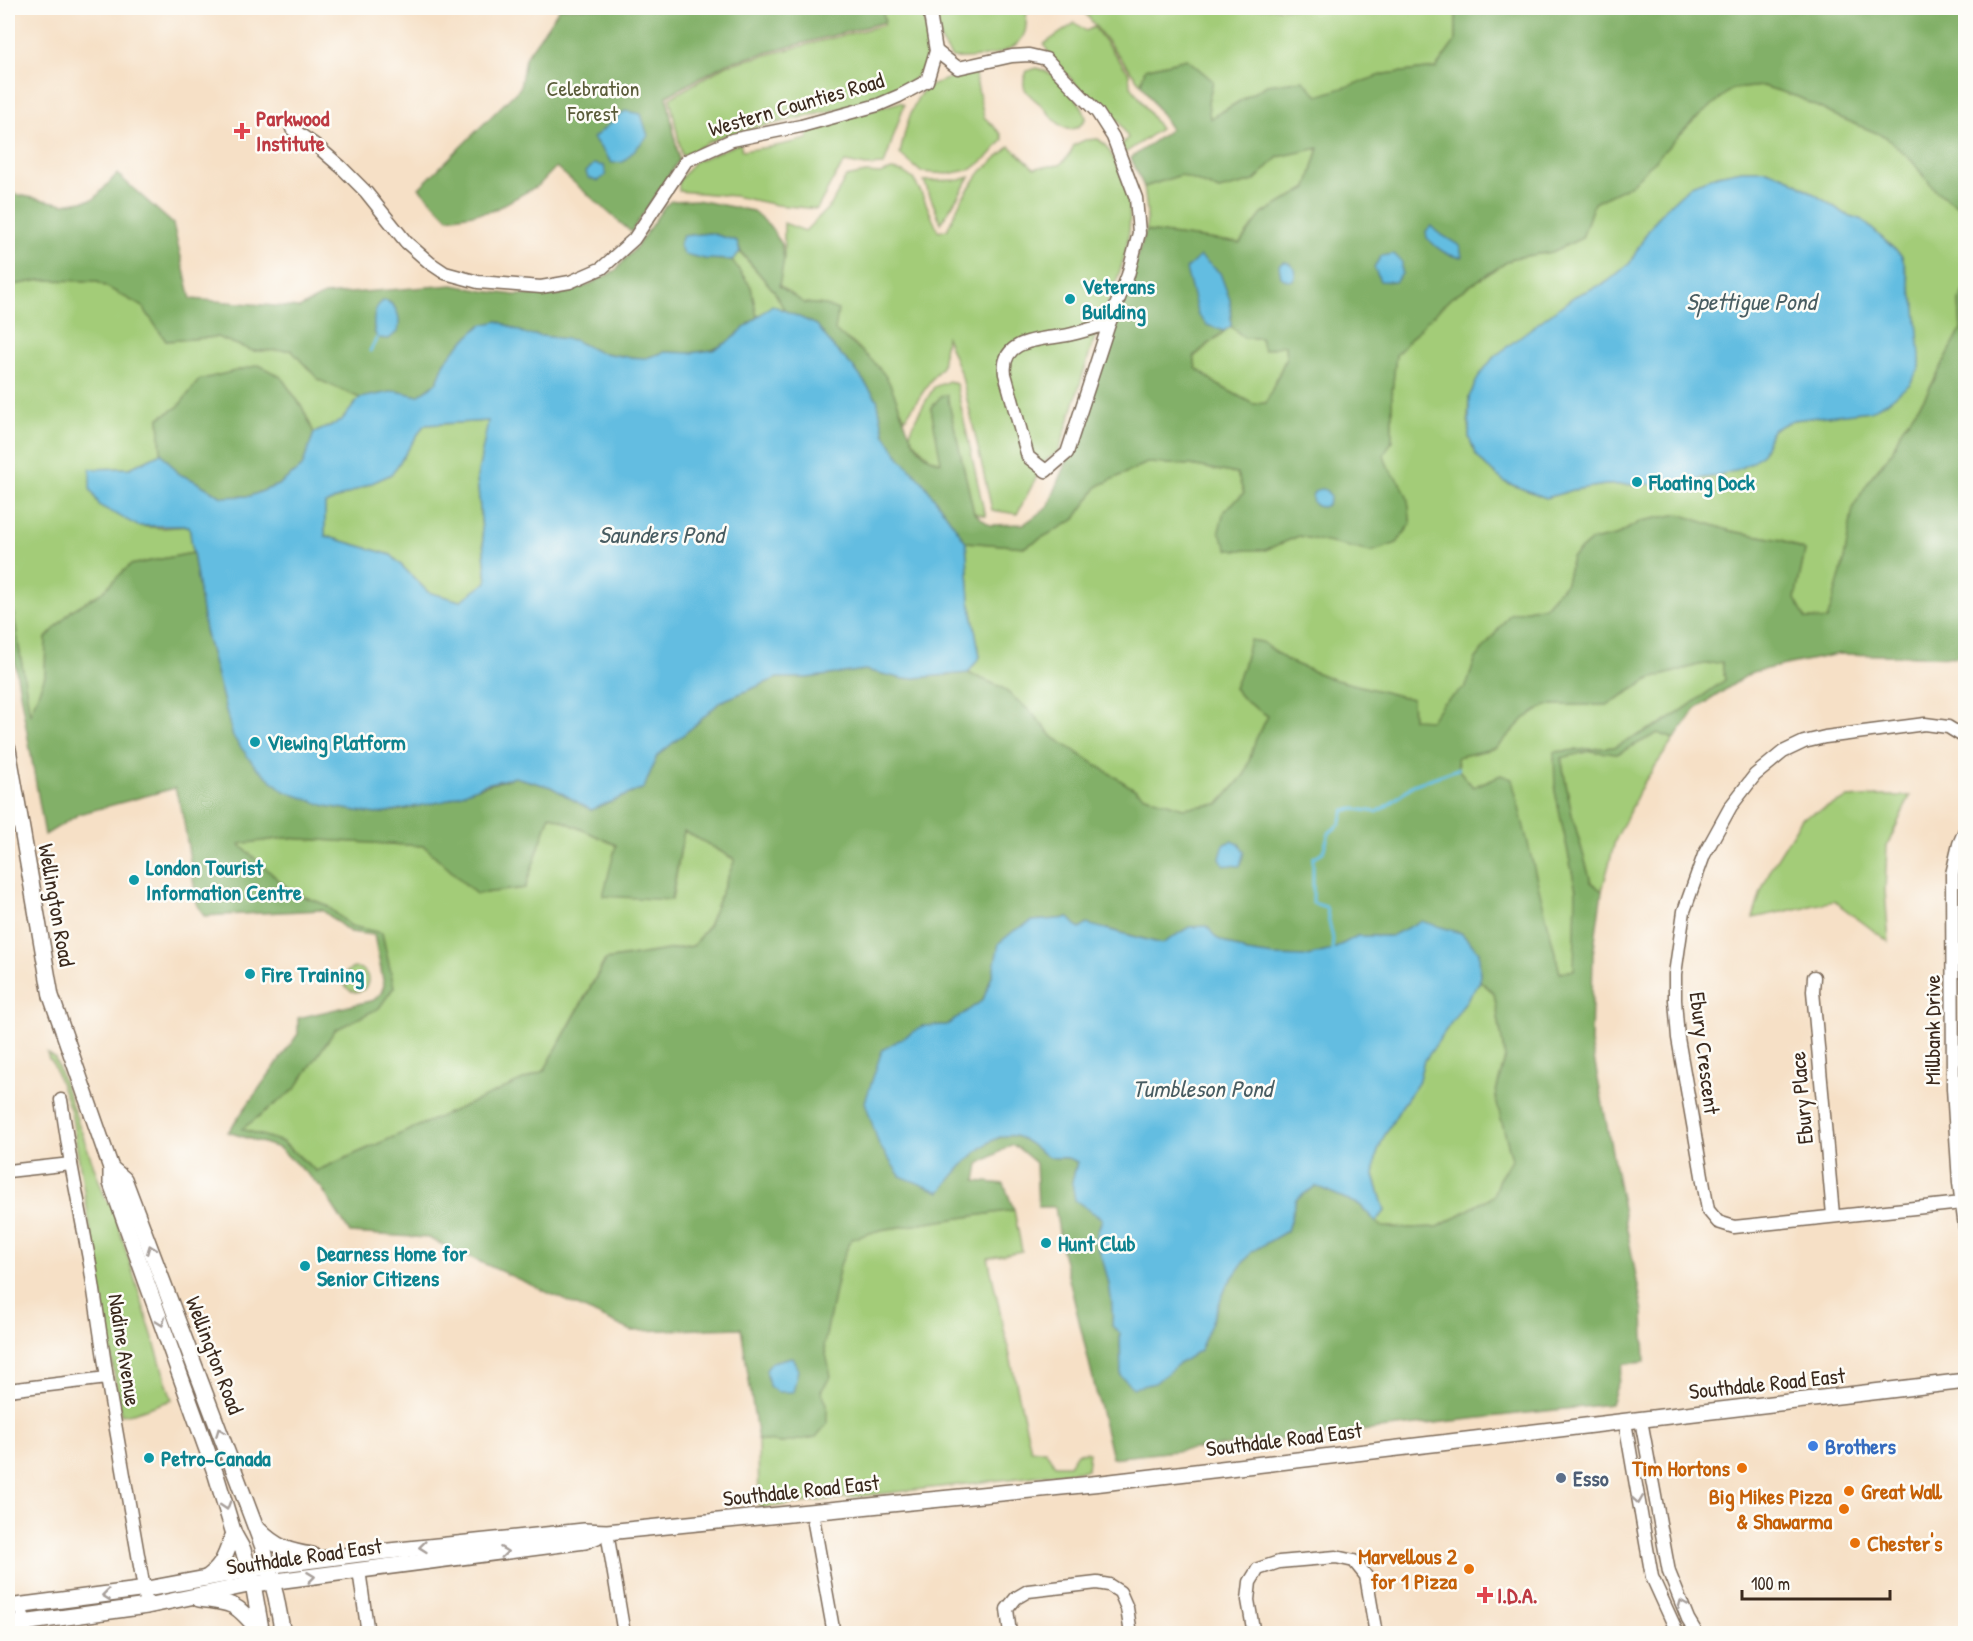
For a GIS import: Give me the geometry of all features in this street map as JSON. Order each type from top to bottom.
[{"type":"main road","name":"Wellington Road","points":[[8,749],[51,996],[111,1167],[111,1183],[216,1475],[234,1534],[243,1550],[251,1577],[262,1634]]},
{"type":"main road","name":"Wellington Road","points":[[111,1167],[124,1179],[255,1526],[270,1574],[283,1634]]},
{"type":"main road","name":"Southdale Road East","points":[[14,1606],[144,1590],[205,1578],[251,1577],[329,1558],[584,1531],[607,1532],[1102,1483],[1965,1381]]},
{"type":"main road","points":[[255,1526],[271,1542],[283,1549],[329,1558]]},
{"type":"main road","name":"Southdale Road East","points":[[270,1574],[359,1570],[585,1541],[607,1532]]},
{"type":"main road","points":[[205,1578],[220,1567],[234,1534]]},
{"type":"main road","name":"Southdale Road East","points":[[8,1625],[25,1629],[147,1606],[187,1598],[251,1577]]},
{"type":"main road","points":[[187,1598],[236,1606],[262,1634]]},
{"type":"street","name":"Western Counties Road","points":[[292,129],[341,167],[366,192],[417,254],[445,273],[457,278],[500,285],[541,287],[555,285],[603,268],[639,230],[686,161],[732,140],[801,126],[878,105],[927,81],[936,51],[929,8]]},
{"type":"street","points":[[936,51],[957,68],[1012,56],[1029,55],[1047,59],[1097,112],[1108,129],[1123,160],[1136,198],[1139,233],[1128,275],[1109,324],[1067,453],[1047,471],[1028,457],[1005,374],[1005,360],[1012,350],[1024,343],[1109,324]]},
{"type":"street","name":"Ebury Crescent","points":[[1962,1203],[1734,1227],[1718,1222],[1708,1210],[1675,1020],[1675,974],[1684,910],[1704,855],[1731,806],[1755,775],[1783,752],[1804,742],[1825,737],[1925,724],[1948,727],[1965,738]]},
{"type":"street","name":"Millbank Drive","points":[[1965,828],[1952,874],[1959,1088],[1955,1136],[1965,1234]]},
{"type":"street","name":"Ebury Place","points":[[1814,977],[1813,991],[1833,1215]]},
{"type":"street","name":"Nadine Avenue","points":[[61,1100],[147,1606]]},
{"type":"street","points":[[8,1172],[71,1164]]},
{"type":"street","points":[[8,1390],[107,1378]]},
{"type":"street","points":[[1641,1420],[1669,1572],[1688,1619],[1697,1634]]},
{"type":"street","points":[[1625,1422],[1652,1577],[1678,1634]]},
{"type":"street","points":[[812,1512],[834,1634]]},
{"type":"street","points":[[607,1532],[624,1634]]},
{"type":"street","points":[[1254,1634],[1248,1600],[1250,1582],[1258,1569],[1279,1563],[1336,1557],[1354,1561],[1366,1576],[1377,1634]]},
{"type":"street","points":[[359,1570],[368,1634]]},
{"type":"street","points":[[1010,1634],[1007,1609],[1016,1598],[1028,1591],[1097,1582],[1109,1585],[1119,1592],[1127,1608],[1131,1634]]},
{"type":"street","points":[[14,1606],[25,1629]]},
{"type":"green space","name":"Celebration Forest","points":[[560,8],[882,8],[885,22],[727,63],[667,96],[679,160],[631,232],[556,167],[539,185],[492,211],[448,218],[419,188],[520,88],[525,58]]},
{"type":"green space","points":[[882,8],[924,8],[928,40],[927,56],[921,71],[908,84],[860,103],[723,136],[682,156],[670,98],[727,65],[884,25]]},
{"type":"green space","points":[[934,8],[1027,8],[1025,32],[1020,40],[1004,51],[983,57],[952,58],[940,39]]},
{"type":"green space","points":[[1081,8],[1456,8],[1456,40],[1436,68],[1385,74],[1318,97],[1267,85],[1209,119],[1208,102],[1213,81],[1187,59],[1145,69],[1141,84]]},
{"type":"green space","points":[[1456,8],[1965,8],[1965,211],[1936,191],[1912,161],[1886,137],[1798,97],[1763,86],[1732,89],[1693,121],[1631,185],[1594,203],[1582,238],[1552,252],[1513,258],[1452,297],[1396,355],[1392,392],[1392,441],[1384,455],[1388,467],[1406,494],[1411,524],[1397,543],[1371,552],[1299,536],[1265,550],[1228,550],[1219,531],[1224,511],[1244,493],[1237,474],[1191,465],[1147,463],[1098,486],[1074,520],[1025,547],[966,542],[922,481],[900,458],[884,433],[877,399],[854,368],[834,348],[817,325],[785,311],[774,291],[741,252],[737,241],[710,233],[683,236],[705,259],[732,260],[751,287],[757,317],[726,343],[712,350],[690,353],[665,352],[646,358],[627,357],[598,352],[573,340],[526,334],[498,321],[445,362],[437,382],[418,396],[396,391],[360,398],[319,380],[291,350],[253,351],[217,337],[166,341],[143,307],[96,281],[41,280],[8,286],[8,193],[64,204],[94,199],[117,174],[173,224],[191,299],[299,308],[324,295],[453,285],[515,295],[558,295],[586,286],[615,271],[671,201],[697,200],[753,211],[769,225],[781,243],[784,259],[779,286],[804,303],[825,305],[838,310],[835,331],[881,370],[892,388],[912,439],[929,457],[941,462],[931,408],[941,396],[947,395],[974,513],[990,525],[1024,524],[1048,507],[1081,428],[1146,231],[1240,243],[1262,214],[1307,188],[1319,148],[1278,157],[1254,181],[1219,190],[1181,175],[1144,187],[1131,158],[1171,129],[1141,84],[1145,69],[1187,59],[1213,81],[1208,102],[1210,119],[1267,85],[1303,80],[1318,96],[1385,74],[1436,68],[1456,40]],"holes":[[[1230,300],[1231,326],[1244,338],[1260,338],[1264,350],[1285,345],[1286,358],[1266,403],[1253,404],[1218,385],[1196,368],[1194,356],[1224,331]],[[387,301],[394,307],[397,314],[398,331],[374,332],[375,316]]]},
{"type":"green space","points":[[1075,23],[1086,31],[1094,27],[1129,73],[1130,84],[1160,129],[1125,153],[1121,145],[1128,138],[1118,120],[1109,122],[1050,55],[1044,44]]},
{"type":"green space","points":[[1037,68],[1060,81],[1073,95],[1086,118],[1080,125],[1074,129],[1062,127],[1026,91],[1024,82],[1027,71]]},
{"type":"green space","points":[[974,70],[984,117],[1001,134],[1003,140],[989,156],[972,169],[948,174],[921,172],[900,154],[914,105],[922,92],[932,85]]},
{"type":"green space","points":[[1763,86],[1798,97],[1887,137],[1912,161],[1936,191],[1965,211],[1966,290],[1959,301],[1961,330],[1925,397],[1901,430],[1892,452],[1872,476],[1848,541],[1836,595],[1827,620],[1806,619],[1795,599],[1805,551],[1782,540],[1731,531],[1641,521],[1616,536],[1591,541],[1572,557],[1566,583],[1545,606],[1510,614],[1475,660],[1466,687],[1444,703],[1432,720],[1413,720],[1412,699],[1332,679],[1288,661],[1262,642],[1250,640],[1243,667],[1234,688],[1245,701],[1268,716],[1256,739],[1245,774],[1219,804],[1183,808],[1145,796],[1054,738],[1030,711],[1001,687],[968,673],[980,657],[970,601],[966,542],[1025,547],[1074,520],[1098,486],[1147,463],[1191,465],[1237,474],[1244,493],[1224,511],[1265,550],[1299,536],[1371,551],[1400,483],[1387,468],[1383,455],[1392,441],[1392,392],[1396,355],[1452,297],[1513,258],[1552,252],[1582,238],[1594,203],[1631,185],[1693,121],[1732,89]],"holes":[[[1742,170],[1766,170],[1787,177],[1847,215],[1862,220],[1902,256],[1916,309],[1920,367],[1870,411],[1793,420],[1772,430],[1762,454],[1734,471],[1711,477],[1660,484],[1605,485],[1573,490],[1546,498],[1505,482],[1488,468],[1476,455],[1469,437],[1468,417],[1469,397],[1493,358],[1575,296],[1607,282],[1630,263],[1661,213],[1692,185],[1718,175]]]},
{"type":"green space","points":[[900,102],[904,105],[884,165],[866,166],[845,162],[817,209],[777,205],[734,196],[679,191],[679,181],[694,162],[740,143],[742,151],[808,139],[807,129]]},
{"type":"green space","points":[[1098,139],[1110,152],[1118,168],[1130,211],[1129,232],[1119,273],[1091,348],[1059,451],[1045,461],[1017,514],[992,510],[962,377],[946,337],[942,367],[905,419],[886,377],[856,345],[835,331],[825,305],[804,303],[779,285],[784,259],[784,223],[805,231],[831,205],[846,177],[866,173],[880,174],[892,170],[903,172],[913,179],[938,231],[947,230],[961,200],[979,174],[1010,146],[1034,168],[1060,165],[1070,154],[1074,145],[1085,140]]},
{"type":"green space","points":[[1319,147],[1307,188],[1262,214],[1240,243],[1146,231],[1147,211],[1144,187],[1181,175],[1219,190],[1253,181],[1278,157]]},
{"type":"green space","points":[[970,177],[941,223],[924,181],[960,180]]},
{"type":"green space","points":[[740,252],[774,291],[785,311],[772,306],[757,317],[751,287],[732,260]]},
{"type":"green space","points":[[41,280],[96,281],[143,307],[166,341],[217,337],[253,351],[291,350],[319,380],[360,398],[341,421],[314,433],[302,407],[281,377],[259,366],[200,380],[178,407],[159,418],[161,453],[130,468],[91,469],[138,526],[163,528],[189,526],[193,553],[131,565],[101,593],[72,610],[46,638],[45,676],[30,715],[8,579],[8,286]]},
{"type":"green space","points":[[1965,290],[1965,657],[1838,654],[1752,672],[1696,709],[1674,739],[1658,733],[1617,754],[1590,751],[1561,758],[1572,815],[1591,882],[1602,891],[1593,954],[1591,1043],[1643,1312],[1645,1362],[1624,1364],[1611,1404],[1112,1458],[1061,1246],[1055,1207],[1038,1207],[1036,1163],[1011,1145],[979,1164],[976,1181],[1004,1184],[1014,1210],[880,1230],[851,1239],[840,1265],[824,1345],[831,1376],[821,1391],[827,1404],[827,1424],[816,1437],[783,1443],[758,1440],[741,1328],[632,1331],[428,1238],[350,1233],[321,1187],[279,1148],[228,1132],[298,1034],[298,1018],[374,1000],[381,993],[384,985],[374,935],[350,932],[322,910],[204,916],[197,904],[183,816],[175,788],[79,814],[45,835],[8,624],[8,579],[30,714],[45,676],[46,638],[72,610],[101,593],[130,565],[193,553],[205,630],[233,737],[326,806],[376,814],[407,809],[515,777],[551,787],[591,810],[644,788],[657,756],[720,702],[777,678],[807,678],[865,670],[904,679],[968,673],[1001,687],[1030,711],[1054,738],[1145,796],[1183,808],[1219,804],[1245,774],[1256,739],[1268,716],[1245,701],[1234,688],[1243,667],[1250,640],[1262,642],[1288,661],[1332,679],[1412,699],[1413,719],[1431,720],[1443,703],[1466,687],[1475,660],[1510,614],[1545,606],[1566,583],[1572,557],[1591,541],[1616,536],[1641,521],[1679,514],[1731,531],[1782,540],[1805,551],[1795,599],[1806,619],[1827,620],[1843,566],[1853,507],[1872,476],[1892,452],[1901,430],[1925,397],[1961,330],[1959,301]],"holes":[[[1722,662],[1725,680],[1670,719],[1615,747],[1554,752],[1555,791],[1576,890],[1574,970],[1560,973],[1512,779],[1501,775],[1473,787],[1458,769],[1457,757],[1496,748],[1525,718],[1547,705],[1607,705],[1650,679],[1698,665]],[[550,815],[616,845],[603,896],[671,900],[684,831],[735,859],[708,926],[693,946],[606,960],[544,1071],[316,1171],[282,1142],[242,1129],[295,1089],[335,1030],[379,1008],[394,987],[382,933],[351,926],[326,905],[292,892],[239,844],[285,838],[424,846],[476,894],[525,888]],[[1068,918],[1080,929],[1108,929],[1163,944],[1216,938],[1247,952],[1304,957],[1332,950],[1357,936],[1391,936],[1421,922],[1461,933],[1479,952],[1480,981],[1494,993],[1505,1058],[1495,1096],[1512,1159],[1499,1179],[1493,1196],[1438,1227],[1383,1227],[1360,1205],[1316,1186],[1296,1199],[1287,1231],[1251,1252],[1227,1285],[1200,1350],[1177,1365],[1121,1376],[1120,1333],[1112,1326],[1112,1304],[1108,1282],[1095,1240],[1102,1219],[1072,1182],[1077,1162],[1047,1156],[1025,1140],[1015,1136],[1005,1136],[994,1140],[973,1155],[940,1191],[923,1026],[947,1025],[983,1000],[993,973],[1033,921]]]},
{"type":"green space","points":[[1231,326],[1244,338],[1260,338],[1285,345],[1286,358],[1266,403],[1253,404],[1218,385],[1196,368],[1194,357]]},
{"type":"green space","points":[[259,365],[281,377],[302,407],[314,433],[302,467],[278,485],[250,496],[222,497],[179,474],[161,453],[159,418],[178,407],[199,380]]},
{"type":"green space","points":[[949,381],[956,384],[986,516],[974,513],[947,395],[931,408],[942,462],[931,460],[909,436],[916,418],[934,387]]},
{"type":"green space","points":[[489,421],[477,478],[487,582],[460,601],[428,592],[391,555],[325,536],[325,504],[392,474],[424,425]]},
{"type":"green space","points":[[1722,661],[1725,680],[1670,719],[1615,747],[1555,752],[1555,791],[1576,890],[1575,970],[1560,973],[1535,874],[1501,775],[1473,787],[1458,769],[1457,757],[1496,748],[1525,718],[1547,705],[1607,705],[1650,679],[1698,665]]},
{"type":"green space","points":[[1658,733],[1674,739],[1643,784],[1615,841],[1602,891],[1591,882],[1572,815],[1561,757],[1591,751],[1617,754]]},
{"type":"green space","points":[[1910,796],[1887,846],[1885,891],[1889,942],[1834,901],[1753,918],[1771,868],[1802,818],[1848,798]]},
{"type":"green space","points":[[550,815],[616,845],[672,900],[684,830],[735,860],[708,926],[693,946],[605,960],[544,1071],[316,1171],[283,1142],[242,1129],[295,1089],[335,1030],[379,1008],[394,987],[382,934],[351,926],[326,905],[292,892],[238,844],[285,838],[424,846],[476,894],[525,888]]},
{"type":"green space","points":[[356,968],[365,971],[368,980],[365,989],[356,992],[347,989],[344,980],[347,971]]},
{"type":"green space","points":[[1480,981],[1494,993],[1505,1058],[1495,1096],[1512,1159],[1499,1179],[1493,1196],[1438,1227],[1383,1227],[1376,1222],[1385,1211],[1374,1175],[1376,1157],[1383,1138],[1418,1083],[1423,1063]]},
{"type":"green space","points":[[47,1053],[55,1058],[106,1200],[112,1205],[172,1400],[133,1413],[121,1415],[71,1112]]},
{"type":"green space","points":[[1014,1210],[1022,1251],[988,1258],[1031,1450],[1045,1450],[1055,1465],[1069,1465],[1077,1453],[1089,1452],[1087,1470],[759,1508],[758,1440],[783,1443],[827,1404],[821,1392],[824,1345],[840,1265],[851,1239],[880,1230]]},
{"type":"water","points":[[625,111],[641,114],[648,136],[623,162],[612,163],[593,138]]},
{"type":"water","points":[[594,164],[604,166],[606,175],[598,181],[588,178],[586,172]]},
{"type":"water","name":"Spettigue Pond","points":[[1742,170],[1766,170],[1787,177],[1847,215],[1862,220],[1902,256],[1916,309],[1920,356],[1920,367],[1910,384],[1887,402],[1870,411],[1793,420],[1772,430],[1762,454],[1751,463],[1734,471],[1711,477],[1660,484],[1605,485],[1573,490],[1546,498],[1505,482],[1476,455],[1469,437],[1469,397],[1479,376],[1493,358],[1522,335],[1575,296],[1607,282],[1630,263],[1661,213],[1691,185],[1718,175]]},
{"type":"water","points":[[1431,226],[1460,246],[1462,257],[1447,254],[1427,238],[1426,231]]},
{"type":"water","points":[[710,233],[737,241],[740,252],[732,260],[705,259],[684,254],[679,245],[683,236]]},
{"type":"water","points":[[1394,254],[1402,262],[1402,274],[1395,282],[1380,281],[1374,267],[1381,256]]},
{"type":"water","points":[[1200,256],[1220,273],[1230,300],[1231,326],[1224,331],[1207,325],[1198,315],[1186,269]]},
{"type":"water","points":[[1283,262],[1290,263],[1293,267],[1295,278],[1292,281],[1281,277],[1279,265]]},
{"type":"water","points":[[383,301],[387,301],[394,307],[399,318],[398,331],[389,339],[377,338],[374,329],[375,313]]},
{"type":"water","name":"Saunders Pond","points":[[772,305],[817,325],[834,348],[854,368],[877,399],[884,433],[900,458],[922,481],[966,542],[970,601],[980,657],[968,673],[904,679],[865,670],[807,678],[777,678],[720,702],[657,756],[644,788],[591,810],[551,787],[515,777],[486,784],[445,801],[376,814],[326,806],[284,791],[255,766],[233,737],[205,630],[189,526],[138,526],[100,506],[90,489],[90,469],[130,468],[161,453],[179,474],[222,497],[250,496],[278,485],[302,467],[314,433],[341,421],[360,398],[396,391],[418,396],[437,382],[445,362],[457,347],[481,325],[498,321],[526,334],[574,340],[598,352],[627,357],[646,358],[665,352],[690,353],[713,350],[726,343]],"holes":[[[488,421],[477,478],[487,582],[460,601],[428,592],[391,555],[325,536],[325,504],[392,474],[424,425]]]},
{"type":"water","points":[[1321,489],[1327,492],[1330,498],[1327,504],[1321,507],[1315,504],[1312,498],[1315,492]]},
{"type":"water","points":[[1231,841],[1240,844],[1244,852],[1240,866],[1224,865],[1220,858],[1224,844]]},
{"type":"water","name":"Tumbleson Pond","points":[[1069,918],[1080,929],[1087,924],[1162,944],[1189,927],[1207,926],[1216,938],[1247,952],[1304,957],[1332,950],[1357,936],[1391,936],[1421,921],[1461,933],[1479,952],[1480,981],[1423,1063],[1418,1083],[1383,1138],[1376,1157],[1374,1176],[1385,1211],[1376,1222],[1360,1205],[1316,1186],[1296,1199],[1287,1231],[1251,1252],[1227,1285],[1200,1350],[1155,1383],[1133,1388],[1121,1376],[1120,1333],[1112,1326],[1112,1304],[1108,1282],[1095,1240],[1102,1219],[1075,1200],[1072,1182],[1077,1162],[1069,1158],[1046,1156],[1020,1138],[1005,1136],[983,1146],[940,1192],[900,1176],[879,1145],[865,1102],[882,1050],[923,1026],[947,1025],[983,1000],[993,973],[999,943],[1015,930],[1033,921]]},
{"type":"water","points":[[792,1357],[798,1370],[793,1392],[777,1392],[769,1386],[766,1370],[772,1362]]},
{"type":"waterway","points":[[370,351],[377,338]]},
{"type":"waterway","points":[[1332,950],[1333,939],[1326,907],[1313,903],[1313,858],[1323,852],[1329,833],[1340,824],[1344,810],[1377,812],[1413,785],[1458,769]]},
{"type":"place","name":"Parkwood Institute","points":[[242,131]]},
{"type":"place","name":"Veterans Building","points":[[1070,299]]},
{"type":"place","name":"Floating Dock","points":[[1637,482]]},
{"type":"place","name":"Viewing Platform","points":[[255,742]]},
{"type":"place","name":"London Tourist Information Centre","points":[[134,880]]},
{"type":"place","name":"Fire Training","points":[[250,974]]},
{"type":"place","name":"Hunt Club","points":[[1046,1243]]},
{"type":"place","name":"Dearness Home for Senior Citizens","points":[[305,1266]]},
{"type":"place","name":"Brothers","points":[[1813,1446]]},
{"type":"place","name":"Petro-Canada","points":[[149,1458]]},
{"type":"place","name":"Tim Hortons","points":[[1742,1468]]},
{"type":"place","name":"Esso","points":[[1561,1478]]},
{"type":"place","name":"Great Wall","points":[[1849,1491]]},
{"type":"place","name":"Big Mikes Pizza & Shawarma","points":[[1844,1509]]},
{"type":"place","name":"Chester's","points":[[1855,1543]]},
{"type":"place","name":"Marvellous 2 for 1 Pizza","points":[[1469,1569]]},
{"type":"place","name":"I.D.A.","points":[[1485,1595]]}]
